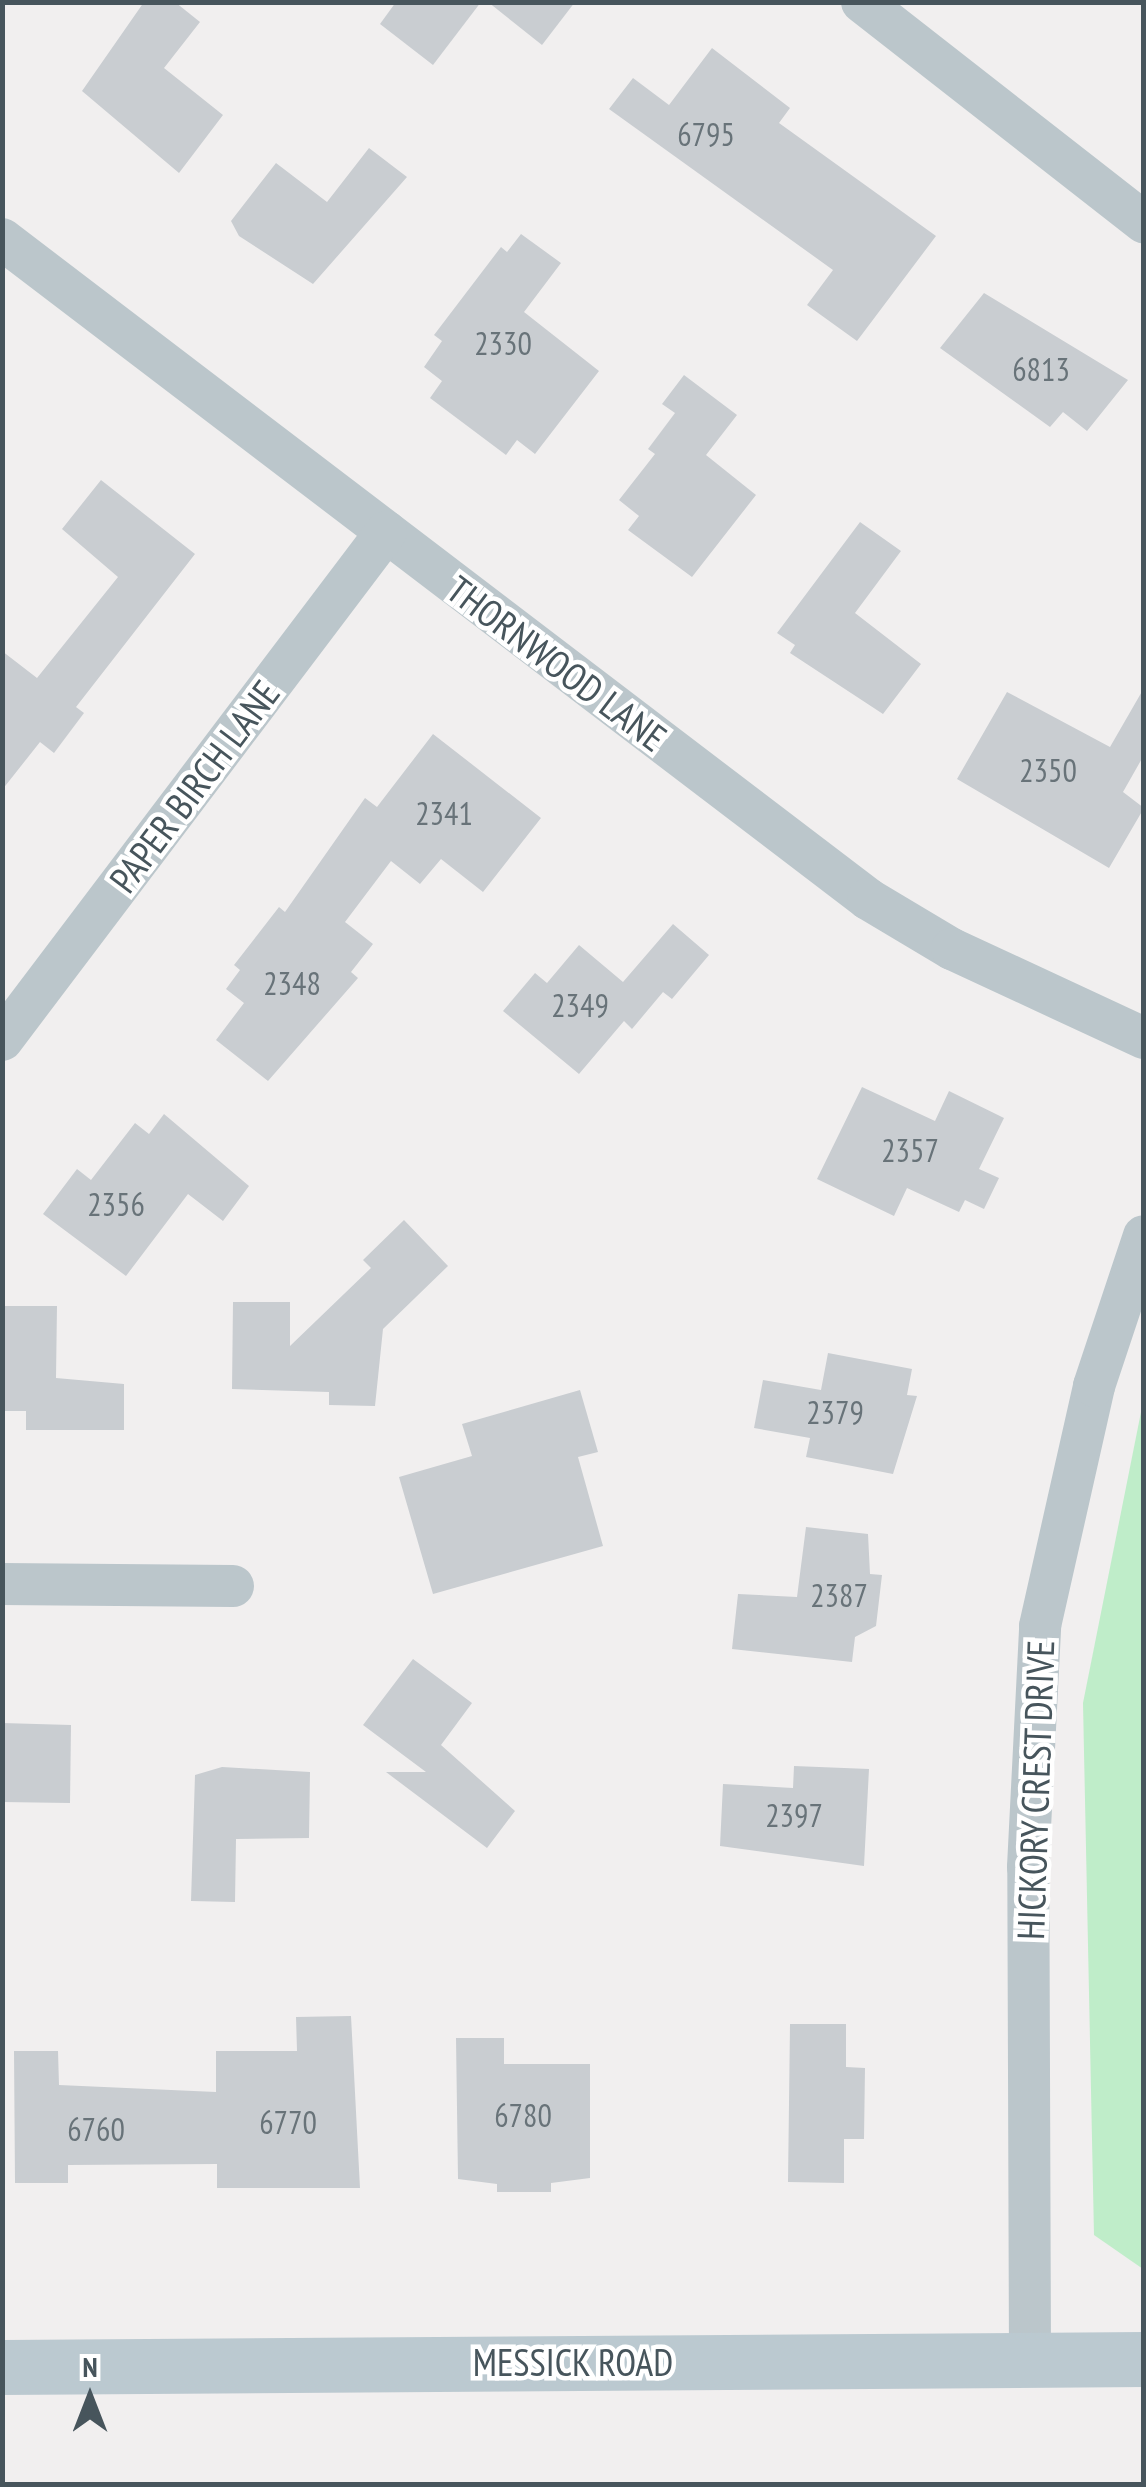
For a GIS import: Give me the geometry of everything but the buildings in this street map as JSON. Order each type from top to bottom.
[{"type":"street","points":[[862,2],[1144,222]]},
{"type":"street","name":"THORNWOOD LANE","points":[[2,238],[868,899],[952,950],[1144,1038]]},
{"type":"street","name":"PAPER BIRCH LANE","points":[[2,1040],[386,532]]},
{"type":"street","name":"HICKORY CREST DRIVE","points":[[1030,2359],[1028,1849],[1040,1626],[1094,1386],[1144,1236]]},
{"type":"street","points":[[2,1584],[233,1586]]},
{"type":"street","name":"MESSICK ROAD","points":[[2,2367],[1144,2359]]},
{"type":"green space","points":[[1143,1402],[1144,2269],[1094,2235],[1083,1703]]}]
